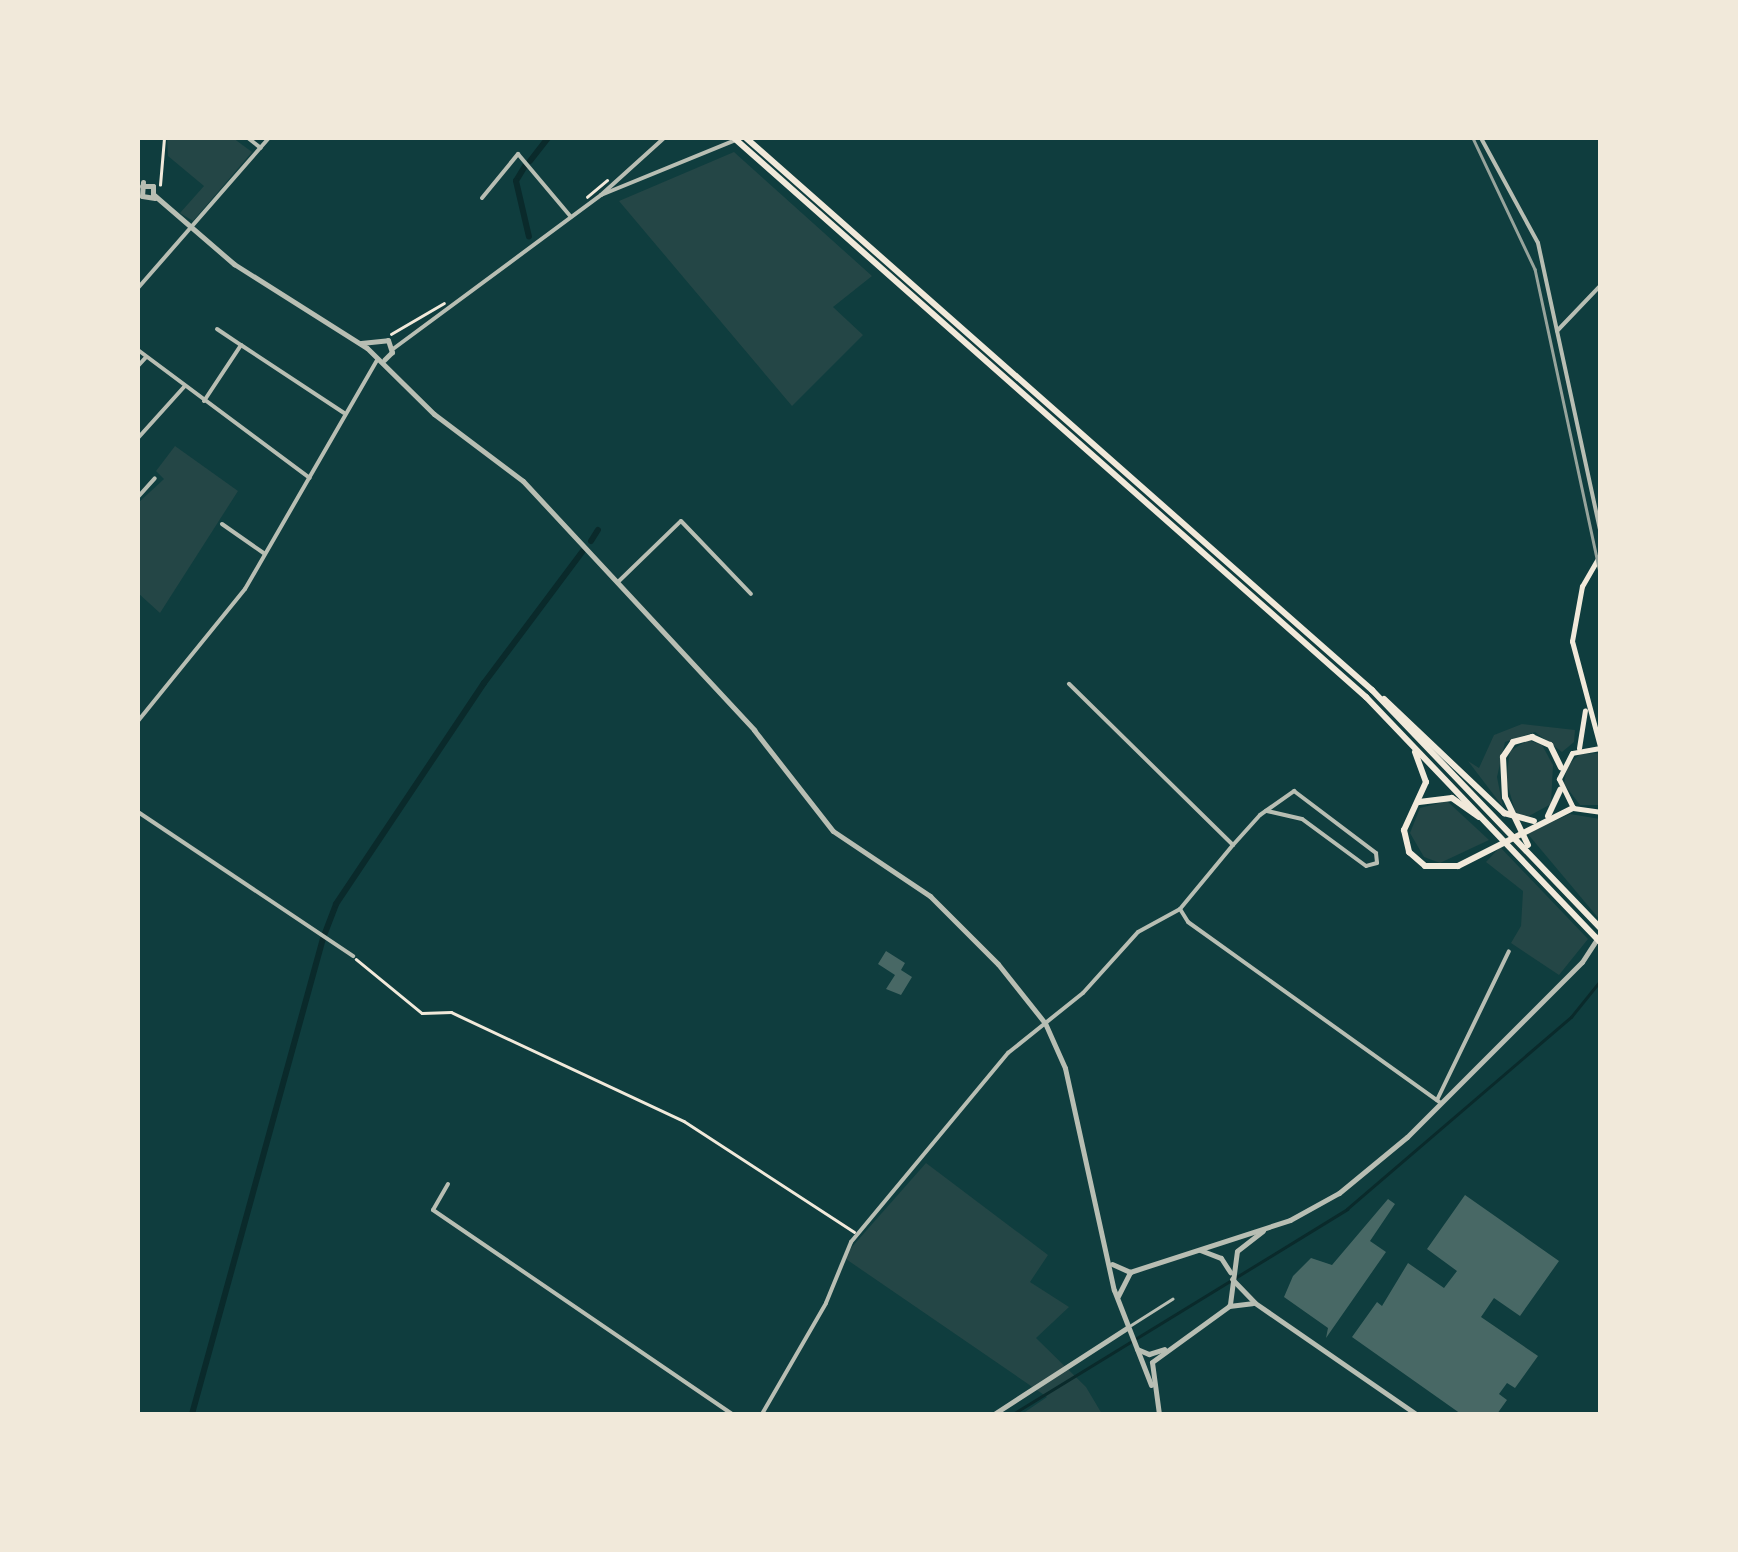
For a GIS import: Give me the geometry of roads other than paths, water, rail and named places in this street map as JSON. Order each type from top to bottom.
[{"type":"highway","points":[[740,138],[1433,739],[1504,813],[1544,819]]},
{"type":"highway","points":[[740,138],[1405,738],[1600,942]]},
{"type":"highway","points":[[1372,690],[1534,855],[1600,931]]},
{"type":"highway","points":[[1405,738],[1426,768],[1418,802],[1406,821],[1406,841],[1416,860],[1437,870],[1458,866],[1544,819],[1573,808]]},
{"type":"highway","points":[[1534,855],[1502,785],[1506,750],[1522,738],[1550,744],[1561,768]]},
{"type":"highway","points":[[1544,819],[1560,790]]},
{"type":"highway","points":[[1418,802],[1452,798],[1474,810]]},
{"type":"main road","points":[[1578,750],[1600,747],[1586,707],[1572,627],[1582,586],[1600,555]]},
{"type":"main road","points":[[1586,707],[1578,750],[1561,768],[1560,790],[1573,808],[1600,813]]},
{"type":"street","points":[[248,138],[261,148]]},
{"type":"street","points":[[138,288],[269,138]]},
{"type":"street","points":[[377,358],[392,352],[410,332],[571,218],[664,138]]},
{"type":"street","points":[[601,195],[740,138]]},
{"type":"street","points":[[1482,138],[1535,235],[1600,530]]},
{"type":"street","points":[[482,198],[518,154],[571,218]]},
{"type":"street","points":[[138,175],[190,232],[358,342],[398,375],[434,414],[524,481],[754,730],[833,831],[930,896],[998,964],[1045,1024],[1066,1068],[1117,1299],[1159,1414]]},
{"type":"street","points":[[144,184],[140,198],[155,197]]},
{"type":"street","points":[[1557,331],[1600,286]]},
{"type":"street","points":[[217,329],[344,413]]},
{"type":"street","points":[[358,342],[410,332]]},
{"type":"street","points":[[381,339],[392,352],[398,375]]},
{"type":"street","points":[[138,721],[245,589],[377,358],[381,339]]},
{"type":"street","points":[[204,401],[241,346]]},
{"type":"street","points":[[138,350],[310,478]]},
{"type":"street","points":[[138,366],[146,357]]},
{"type":"street","points":[[138,438],[184,387]]},
{"type":"street","points":[[138,496],[155,478]]},
{"type":"street","points":[[618,582],[681,522],[751,594]]},
{"type":"street","points":[[222,524],[265,554]]},
{"type":"street","points":[[1069,684],[1233,845]]},
{"type":"street","points":[[762,1414],[858,1234],[1008,1052],[1045,1024],[1138,932],[1180,908],[1266,812],[1297,792],[1376,853],[1376,864],[1366,866],[1302,818],[1266,812]]},
{"type":"street","points":[[138,812],[353,956]]},
{"type":"street","points":[[1180,908],[1188,922],[1439,1102]]},
{"type":"street","points":[[1106,1250],[1116,1270],[1130,1272],[1270,1226],[1330,1199],[1439,1102],[1582,962],[1600,931]]},
{"type":"street","points":[[1439,1102],[1509,950]]},
{"type":"street","points":[[448,1184],[433,1210],[732,1414]]},
{"type":"street","points":[[1231,1272],[1240,1246],[1270,1226]]},
{"type":"street","points":[[1197,1250],[1216,1255],[1231,1272],[1236,1289],[1255,1304],[1416,1414]]},
{"type":"street","points":[[1117,1299],[1130,1272]]},
{"type":"street","points":[[1151,1385],[1151,1364],[1167,1348],[1228,1306],[1236,1289]]},
{"type":"street","points":[[1228,1306],[1255,1304]]},
{"type":"street","points":[[994,1414],[1127,1328]]},
{"type":"street","points":[[1137,1350],[1167,1348]]},
{"type":"lane","points":[[1127,1328],[1172,1298]]},
{"type":"waterway","points":[[530,161],[548,138]]},
{"type":"waterway","points":[[525,166],[516,181],[529,237]]},
{"type":"waterway","points":[[591,541],[598,530]]},
{"type":"waterway","points":[[325,933],[336,904],[484,683],[582,552]]},
{"type":"waterway","points":[[192,1414],[323,939]]},
{"type":"waterway","points":[[1013,1414],[1347,1209],[1571,1017],[1600,981]]},
{"type":"railway","points":[[1473,138],[1535,269],[1600,573]]}]
